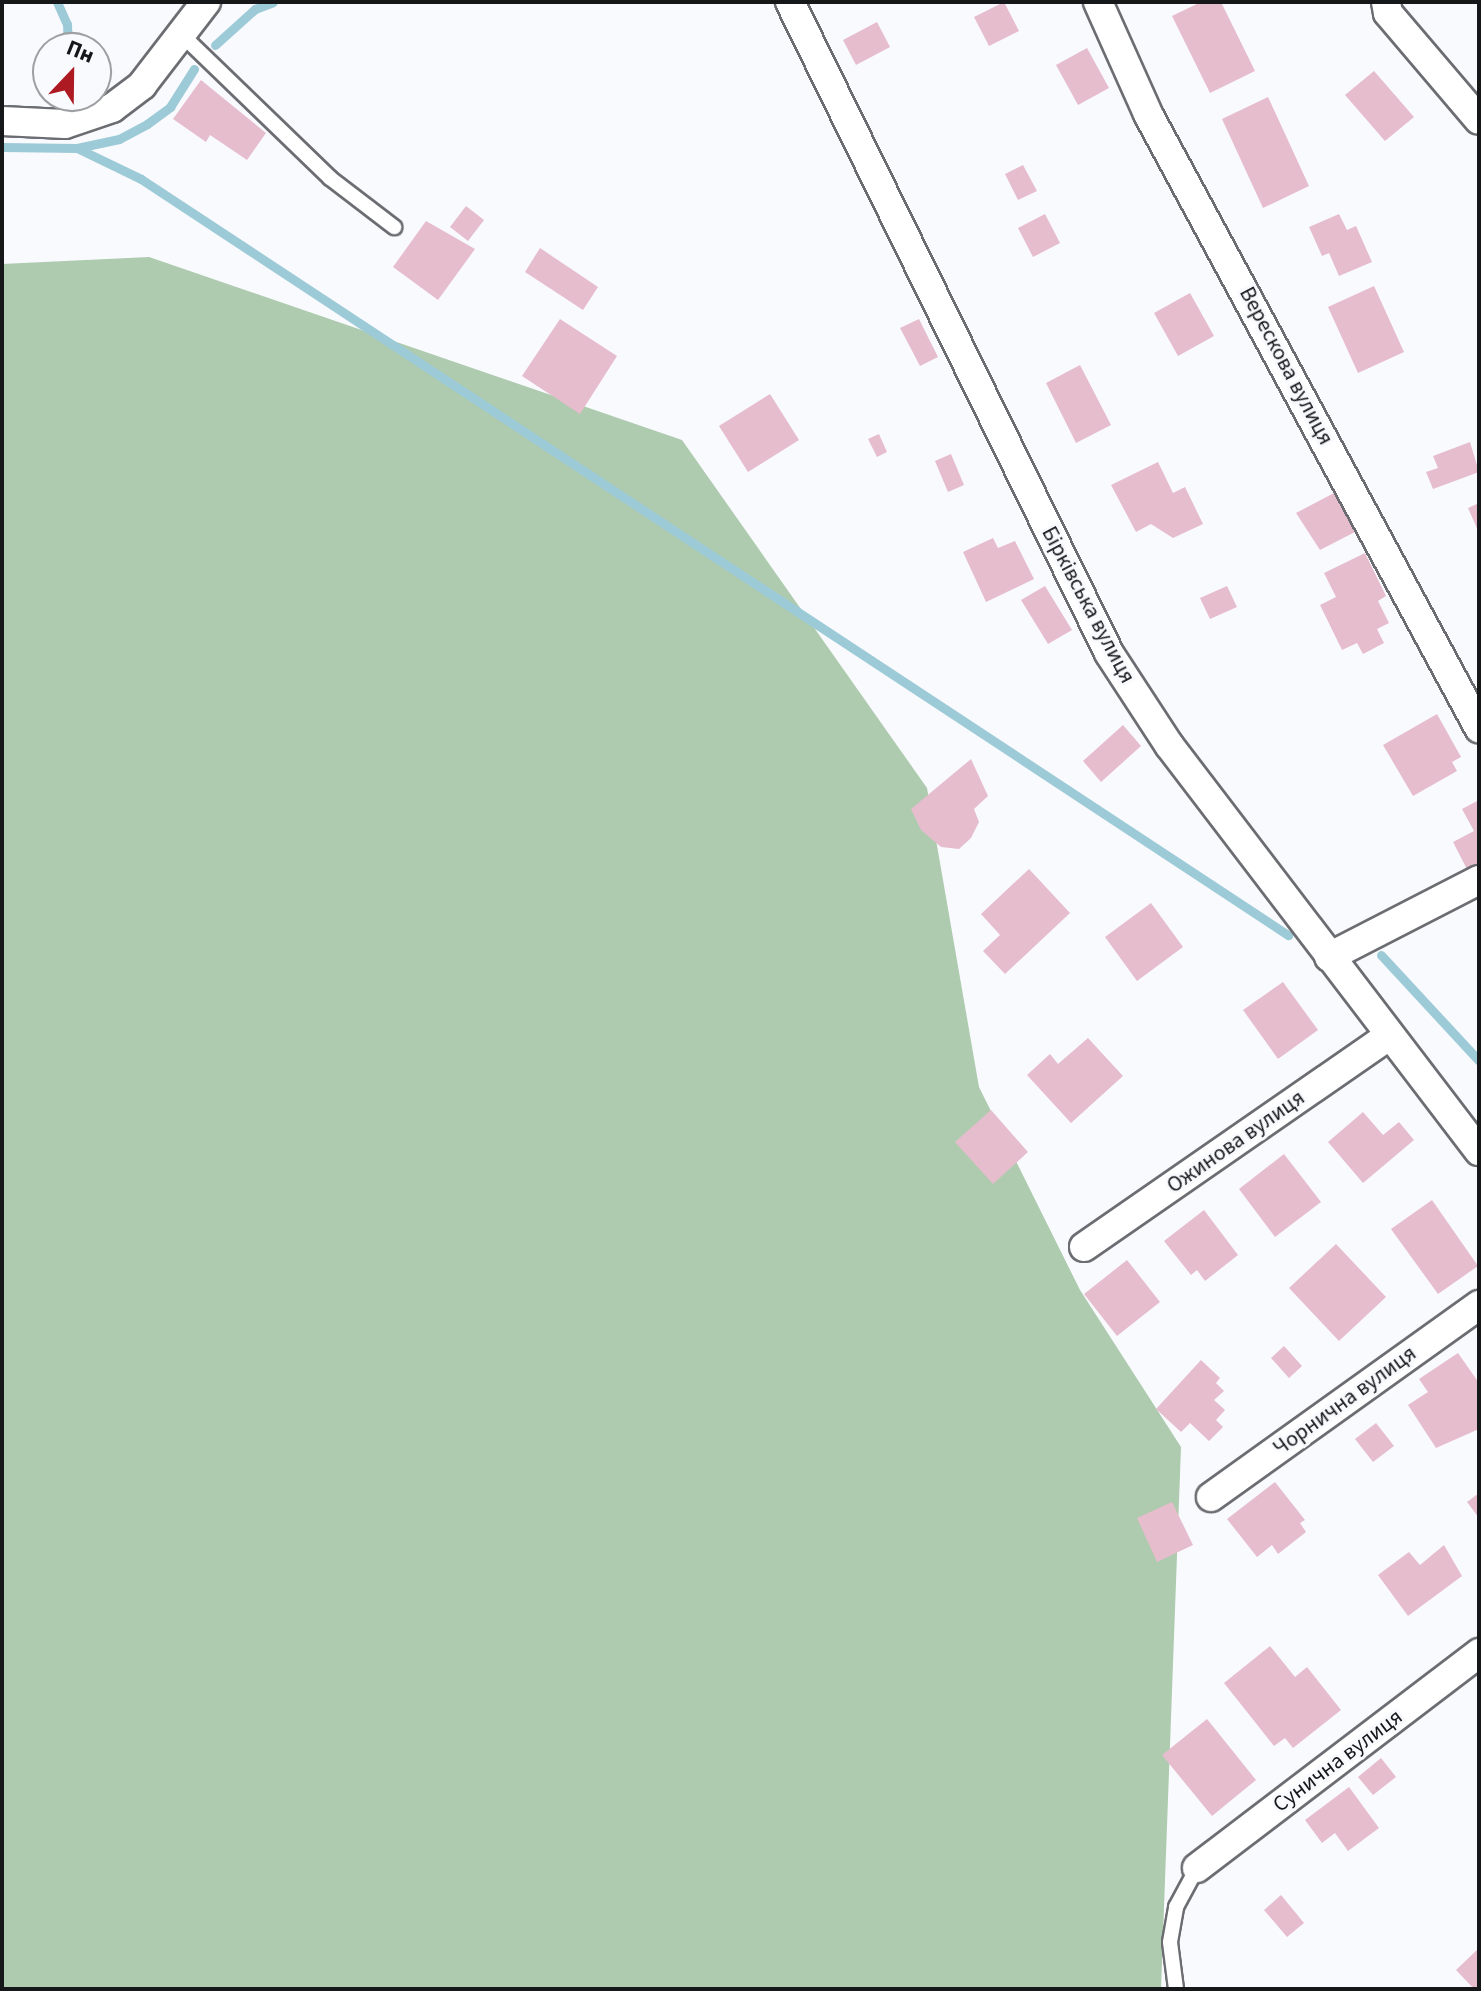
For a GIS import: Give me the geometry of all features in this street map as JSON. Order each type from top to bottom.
[{"type":"street","points":[[2,121],[65,124],[112,108],[142,85],[206,2]]},
{"type":"street","name":"Бірківська вулиця","points":[[790,2],[1109,653],[1169,745],[1479,1151]]},
{"type":"street","name":"Верескова вулиця","points":[[1098,2],[1148,114],[1479,728]]},
{"type":"street","points":[[1386,2],[1388,13],[1479,120]]},
{"type":"street","points":[[1329,957],[1479,880]]},
{"type":"street","name":"Ожинова вулиця","points":[[1084,1247],[1389,1036]]},
{"type":"street","name":"Чорнична вулиця","points":[[1211,1497],[1479,1305]]},
{"type":"street","name":"Сунична вулиця","points":[[1197,1868],[1479,1653]]},
{"type":"lane","points":[[181,34],[330,178],[394,227]]},
{"type":"lane","points":[[1176,1989],[1170,1942],[1176,1907],[1197,1868]]},
{"type":"green space","points":[[149,257],[682,440],[927,788],[979,1087],[1080,1290],[1181,1447],[1161,1989],[2,1989],[2,264]]},
{"type":"building","points":[[1004,2],[1019,31],[989,46],[974,17]]},
{"type":"building","points":[[1201,2],[1221,2],[1255,71],[1210,93],[1172,16]]},
{"type":"building","points":[[877,22],[890,47],[856,65],[843,40]]},
{"type":"building","points":[[1087,48],[1109,88],[1078,105],[1056,65]]},
{"type":"building","points":[[1374,71],[1414,117],[1385,141],[1345,95]]},
{"type":"building","points":[[201,80],[266,133],[247,160],[210,135],[206,142],[173,119]]},
{"type":"building","points":[[1268,97],[1309,186],[1263,208],[1222,119]]},
{"type":"building","points":[[1023,165],[1037,191],[1018,200],[1005,174]]},
{"type":"building","points":[[466,206],[484,220],[468,241],[450,227]]},
{"type":"building","points":[[1045,214],[1060,243],[1033,257],[1018,228]]},
{"type":"building","points":[[1339,214],[1347,230],[1356,226],[1372,262],[1339,276],[1329,253],[1322,256],[1309,227]]},
{"type":"building","points":[[426,221],[475,249],[438,300],[393,267]]},
{"type":"building","points":[[540,248],[598,287],[583,310],[525,272]]},
{"type":"building","points":[[1374,286],[1404,352],[1358,373],[1328,307]]},
{"type":"building","points":[[1190,293],[1214,336],[1178,356],[1154,313]]},
{"type":"building","points":[[560,319],[617,356],[580,414],[522,376]]},
{"type":"building","points":[[919,319],[938,357],[920,366],[900,328]]},
{"type":"building","points":[[1080,365],[1111,425],[1076,443],[1046,383]]},
{"type":"building","points":[[770,394],[799,440],[748,472],[719,426]]},
{"type":"building","points":[[879,434],[887,452],[877,457],[868,439]]},
{"type":"building","points":[[1470,442],[1479,472],[1433,489],[1426,472],[1438,468],[1433,456]]},
{"type":"building","points":[[951,454],[964,485],[948,492],[935,461]]},
{"type":"building","points":[[1158,462],[1173,493],[1185,487],[1203,524],[1173,538],[1151,524],[1136,532],[1111,485]]},
{"type":"building","points":[[1334,493],[1355,532],[1320,550],[1296,513]]},
{"type":"building","points":[[1479,503],[1479,533],[1468,508]]},
{"type":"building","points":[[993,538],[998,548],[1015,541],[1034,579],[986,602],[963,552]]},
{"type":"building","points":[[1365,553],[1386,596],[1378,601],[1389,623],[1377,629],[1384,643],[1363,654],[1357,643],[1342,650],[1320,605],[1336,597],[1324,573]]},
{"type":"building","points":[[1045,586],[1072,630],[1048,644],[1021,600]]},
{"type":"building","points":[[1227,586],[1237,607],[1210,619],[1200,598]]},
{"type":"building","points":[[1437,714],[1461,757],[1452,762],[1457,771],[1413,796],[1383,745]]},
{"type":"building","points":[[1123,725],[1141,746],[1101,782],[1083,761]]},
{"type":"building","points":[[971,759],[988,796],[974,809],[979,822],[971,838],[959,849],[941,847],[921,830],[911,809]]},
{"type":"building","points":[[1479,800],[1479,868],[1469,873],[1453,842],[1474,831],[1462,809]]},
{"type":"building","points":[[1029,869],[1070,913],[1005,974],[983,951],[1000,935],[981,914]]},
{"type":"building","points":[[1151,903],[1183,947],[1137,981],[1105,937]]},
{"type":"building","points":[[1283,982],[1318,1030],[1278,1059],[1243,1010]]},
{"type":"building","points":[[1088,1038],[1123,1076],[1071,1123],[1027,1075],[1050,1054],[1058,1064]]},
{"type":"building","points":[[991,1110],[1028,1152],[993,1184],[955,1142]]},
{"type":"building","points":[[1363,1112],[1383,1135],[1399,1122],[1414,1140],[1363,1183],[1328,1142]]},
{"type":"building","points":[[1284,1154],[1321,1202],[1275,1237],[1239,1189]]},
{"type":"building","points":[[1432,1200],[1478,1266],[1438,1294],[1391,1229]]},
{"type":"building","points":[[1204,1210],[1238,1255],[1205,1281],[1197,1270],[1191,1275],[1164,1241]]},
{"type":"building","points":[[1336,1244],[1386,1297],[1339,1341],[1289,1288]]},
{"type":"building","points":[[1127,1260],[1160,1302],[1117,1336],[1084,1294]]},
{"type":"building","points":[[1284,1346],[1302,1366],[1289,1378],[1271,1358]]},
{"type":"building","points":[[1458,1353],[1479,1383],[1479,1429],[1436,1448],[1408,1405],[1428,1392],[1419,1379]]},
{"type":"building","points":[[1201,1360],[1220,1378],[1216,1383],[1224,1391],[1214,1400],[1225,1410],[1216,1420],[1223,1427],[1209,1441],[1190,1423],[1181,1432],[1156,1409]]},
{"type":"building","points":[[1376,1423],[1394,1446],[1373,1462],[1355,1439]]},
{"type":"building","points":[[1275,1482],[1305,1520],[1300,1523],[1306,1532],[1278,1554],[1272,1545],[1257,1557],[1227,1519]]},
{"type":"building","points":[[1479,1493],[1479,1518],[1467,1502]]},
{"type":"building","points":[[1172,1502],[1193,1545],[1157,1562],[1137,1518]]},
{"type":"building","points":[[1444,1545],[1462,1576],[1408,1616],[1378,1575],[1409,1552],[1420,1565]]},
{"type":"building","points":[[1270,1646],[1295,1677],[1307,1667],[1341,1710],[1293,1748],[1285,1738],[1274,1746],[1224,1683]]},
{"type":"building","points":[[1207,1719],[1256,1780],[1212,1816],[1162,1755]]},
{"type":"building","points":[[1381,1758],[1396,1777],[1373,1795],[1358,1777]]},
{"type":"building","points":[[1349,1787],[1379,1828],[1348,1851],[1335,1833],[1322,1843],[1305,1820]]},
{"type":"building","points":[[1281,1895],[1304,1923],[1287,1937],[1264,1910]]},
{"type":"building","points":[[1479,1948],[1479,1989],[1474,1989],[1456,1970]]},
{"type":"waterway","points":[[57,2],[67,32]]},
{"type":"waterway","points":[[215,45],[255,9],[273,2]]},
{"type":"waterway","points":[[77,148],[119,139],[147,124],[170,107],[194,69]]},
{"type":"waterway","points":[[2,147],[77,148],[141,179],[1288,935]]},
{"type":"waterway","points":[[1381,955],[1479,1061]]}]
